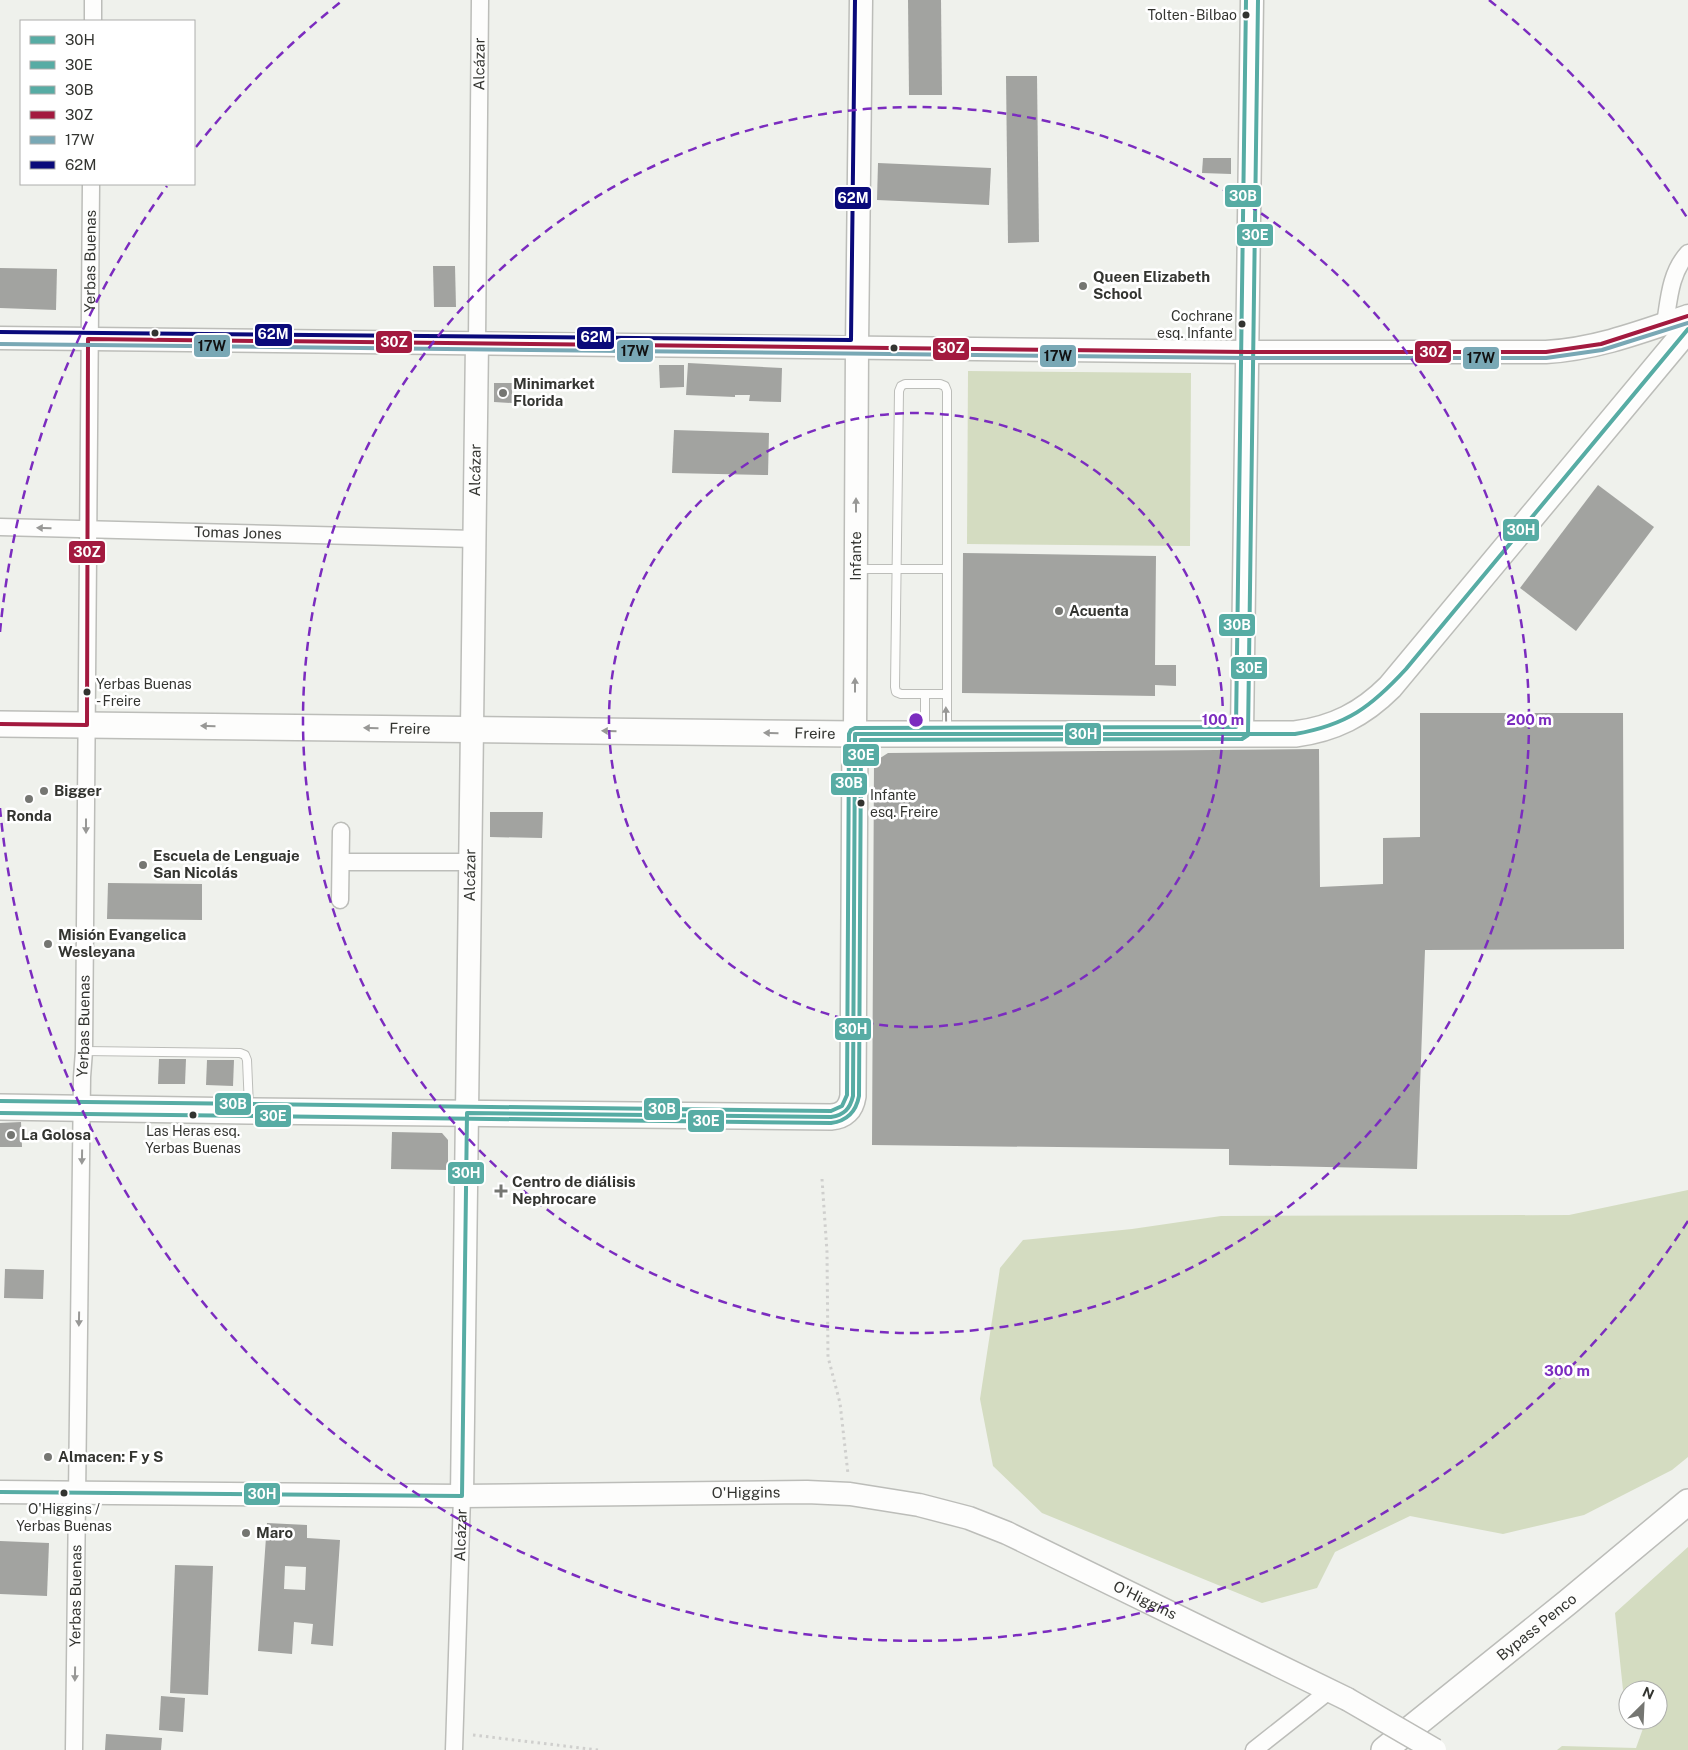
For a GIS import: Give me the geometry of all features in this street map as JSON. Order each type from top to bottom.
[{"type":"main road","name":"Freire","points":[[0,724],[855,734],[1295,734],[1312,732],[1343,722],[1360,712],[1376,701],[1406,669],[1676,326]]},
{"type":"main road","name":"Infante","points":[[467,1113],[831,1117],[842,1115],[847,1111],[853,1096],[855,734]]},
{"type":"main road","points":[[0,1107],[467,1113]]},
{"type":"main road","name":"Bypass Penco","points":[[1384,1750],[1688,1502]]},
{"type":"street","points":[[93,0],[93,20]]},
{"type":"street","name":"Alcázar","points":[[454,1750],[462,1496],[480,0]]},
{"type":"street","name":"Infante","points":[[855,734],[861,0]]},
{"type":"street","points":[[1242,733],[1252,0]]},
{"type":"street","name":"Yerbas Buenas","points":[[74,1750],[84,1051],[88,339],[91,185]]},
{"type":"street","points":[[1676,326],[1674,275],[1688,253]]},
{"type":"street","points":[[0,338],[857,346],[1247,352],[1553,352],[1587,348],[1676,326],[1688,316]]},
{"type":"street","name":"Tomas Jones","points":[[0,527],[475,539]]},
{"type":"street","points":[[340,900],[342,831]]},
{"type":"street","points":[[341,862],[470,862]]},
{"type":"street","name":"O'Higgins","points":[[0,1492],[462,1496],[756,1491],[850,1494],[919,1505],[969,1518],[1007,1533],[1339,1695],[1435,1750]]},
{"type":"street","points":[[1254,1750],[1339,1695]]},
{"type":"lane","points":[[936,734],[946,694],[947,391],[945,386],[940,384],[905,384],[901,386],[899,391],[895,687],[896,692],[901,694],[946,694]]},
{"type":"lane","points":[[856,569],[946,569]]},
{"type":"lane","points":[[925,694],[936,734]]},
{"type":"lane","points":[[84,1051],[240,1053],[245,1055],[247,1060],[249,1111]]},
{"type":"path","points":[[822,1179],[827,1252],[828,1357],[840,1403],[850,1494]]},
{"type":"path","points":[[455,1733],[598,1750]]},
{"type":"green space","points":[[968,371],[1191,373],[1190,546],[967,544]]},
{"type":"green space","points":[[1688,1190],[1688,1457],[1672,1470],[1584,1515],[1503,1534],[1410,1516],[1335,1552],[1317,1588],[1262,1603],[1042,1513],[993,1466],[980,1399],[1000,1268],[1023,1240],[1132,1229],[1221,1216],[1569,1215]]},
{"type":"green space","points":[[1688,1547],[1688,1750],[1557,1750],[1562,1746],[1636,1748],[1642,1730],[1668,1730],[1668,1680],[1622,1680],[1615,1613]]},
{"type":"building","points":[[908,0],[941,0],[942,95],[909,95]]},
{"type":"building","points":[[1006,76],[1037,76],[1039,242],[1008,243]]},
{"type":"building","points":[[1203,158],[1231,158],[1231,174],[1202,173]]},
{"type":"building","points":[[878,163],[991,168],[989,205],[877,200]]},
{"type":"building","points":[[433,266],[455,266],[456,307],[434,307]]},
{"type":"building","points":[[0,268],[57,269],[56,310],[0,308]]},
{"type":"building","points":[[688,363],[782,368],[781,402],[749,401],[750,395],[735,395],[735,397],[686,395]]},
{"type":"building","points":[[659,365],[684,365],[684,387],[660,388]]},
{"type":"building","name":"Minimarket Florida","points":[[494,383],[512,383],[512,403],[494,402]]},
{"type":"building","points":[[674,430],[769,433],[768,475],[672,473]]},
{"type":"building","points":[[1598,485],[1654,527],[1576,631],[1520,588]]},
{"type":"building","name":"Acuenta","points":[[963,553],[1156,556],[1155,665],[1176,665],[1176,686],[1155,685],[1155,696],[962,693]]},
{"type":"building","points":[[1420,713],[1623,713],[1624,949],[1425,950],[1417,1169],[1229,1165],[1229,1149],[872,1145],[874,762],[888,753],[1319,749],[1320,887],[1383,884],[1383,838],[1420,837]]},
{"type":"building","points":[[490,812],[543,812],[542,838],[490,837]]},
{"type":"building","points":[[108,883],[202,884],[202,920],[107,919]]},
{"type":"building","points":[[159,1059],[186,1059],[185,1084],[158,1084]]},
{"type":"building","points":[[207,1060],[234,1060],[233,1086],[206,1085]]},
{"type":"building","name":"La Golosa","points":[[21,1122],[22,1147],[0,1147],[0,1123]]},
{"type":"building","points":[[392,1132],[442,1133],[448,1140],[448,1170],[391,1169]]},
{"type":"building","points":[[5,1269],[44,1270],[43,1299],[4,1298]]},
{"type":"building","points":[[267,1523],[307,1525],[307,1538],[340,1540],[333,1646],[311,1644],[313,1624],[294,1622],[292,1654],[258,1651]],"holes":[[[285,1566],[306,1567],[305,1590],[284,1589]]]},
{"type":"building","points":[[0,1541],[49,1543],[47,1596],[0,1594]]},
{"type":"building","points":[[175,1565],[213,1566],[208,1695],[170,1693]]},
{"type":"building","points":[[161,1696],[185,1698],[183,1732],[159,1730]]},
{"type":"building","points":[[106,1734],[162,1738],[161,1750],[105,1750]]},
{"type":"transit line","name":"62M","points":[[0,332],[851,340],[855,0]]},
{"type":"transit line","name":"30B","points":[[0,1101],[831,1111],[842,1106],[847,1095],[849,734],[851,730],[855,728],[1236,727],[1246,0]]},
{"type":"transit line","name":"30E","points":[[0,1113],[831,1123],[842,1120],[850,1115],[856,1107],[859,1096],[861,740],[1242,739],[1248,735],[1258,0]]},
{"type":"transit line","name":"30Z","points":[[0,724],[87,725],[88,339],[1247,352],[1546,352],[1601,344],[1688,316]]},
{"type":"transit line","name":"17W","points":[[0,344],[1247,358],[1546,358],[1602,350],[1688,323]]},
{"type":"transit line","name":"30H","points":[[0,1492],[462,1496],[467,1113],[831,1117],[846,1111],[853,1096],[855,734],[1295,734],[1344,719],[1369,704],[1406,669],[1688,329]]},
{"type":"place","name":"Tolten - Bilbao","points":[[1246,15]]},
{"type":"place","name":"Queen Elizabeth School","points":[[1083,286]]},
{"type":"place","name":"Cochrane esq. Infante","points":[[1242,324]]},
{"type":"place","name":"Minimarket Florida","points":[[503,393]]},
{"type":"place","name":"Acuenta","points":[[1059,611]]},
{"type":"place","name":"Yerbas Buenas - Freire","points":[[87,692]]},
{"type":"place","name":"Bigger","points":[[44,791]]},
{"type":"place","name":"Ronda","points":[[29,799]]},
{"type":"place","name":"Infante esq. Freire","points":[[861,803]]},
{"type":"place","name":"Escuela de Lenguaje San Nicolás","points":[[143,865]]},
{"type":"place","name":"Misión Evangelica Wesleyana","points":[[48,944]]},
{"type":"place","name":"Las Heras esq. Yerbas Buenas","points":[[193,1115]]},
{"type":"place","name":"La Golosa","points":[[11,1135]]},
{"type":"place","name":"Centro de diálisis Nephrocare","points":[[501,1191]]},
{"type":"place","name":"Almacen: F y S","points":[[48,1457]]},
{"type":"place","name":"O'Higgins / Yerbas Buenas","points":[[64,1493]]},
{"type":"place","name":"Maro","points":[[246,1533]]}]
